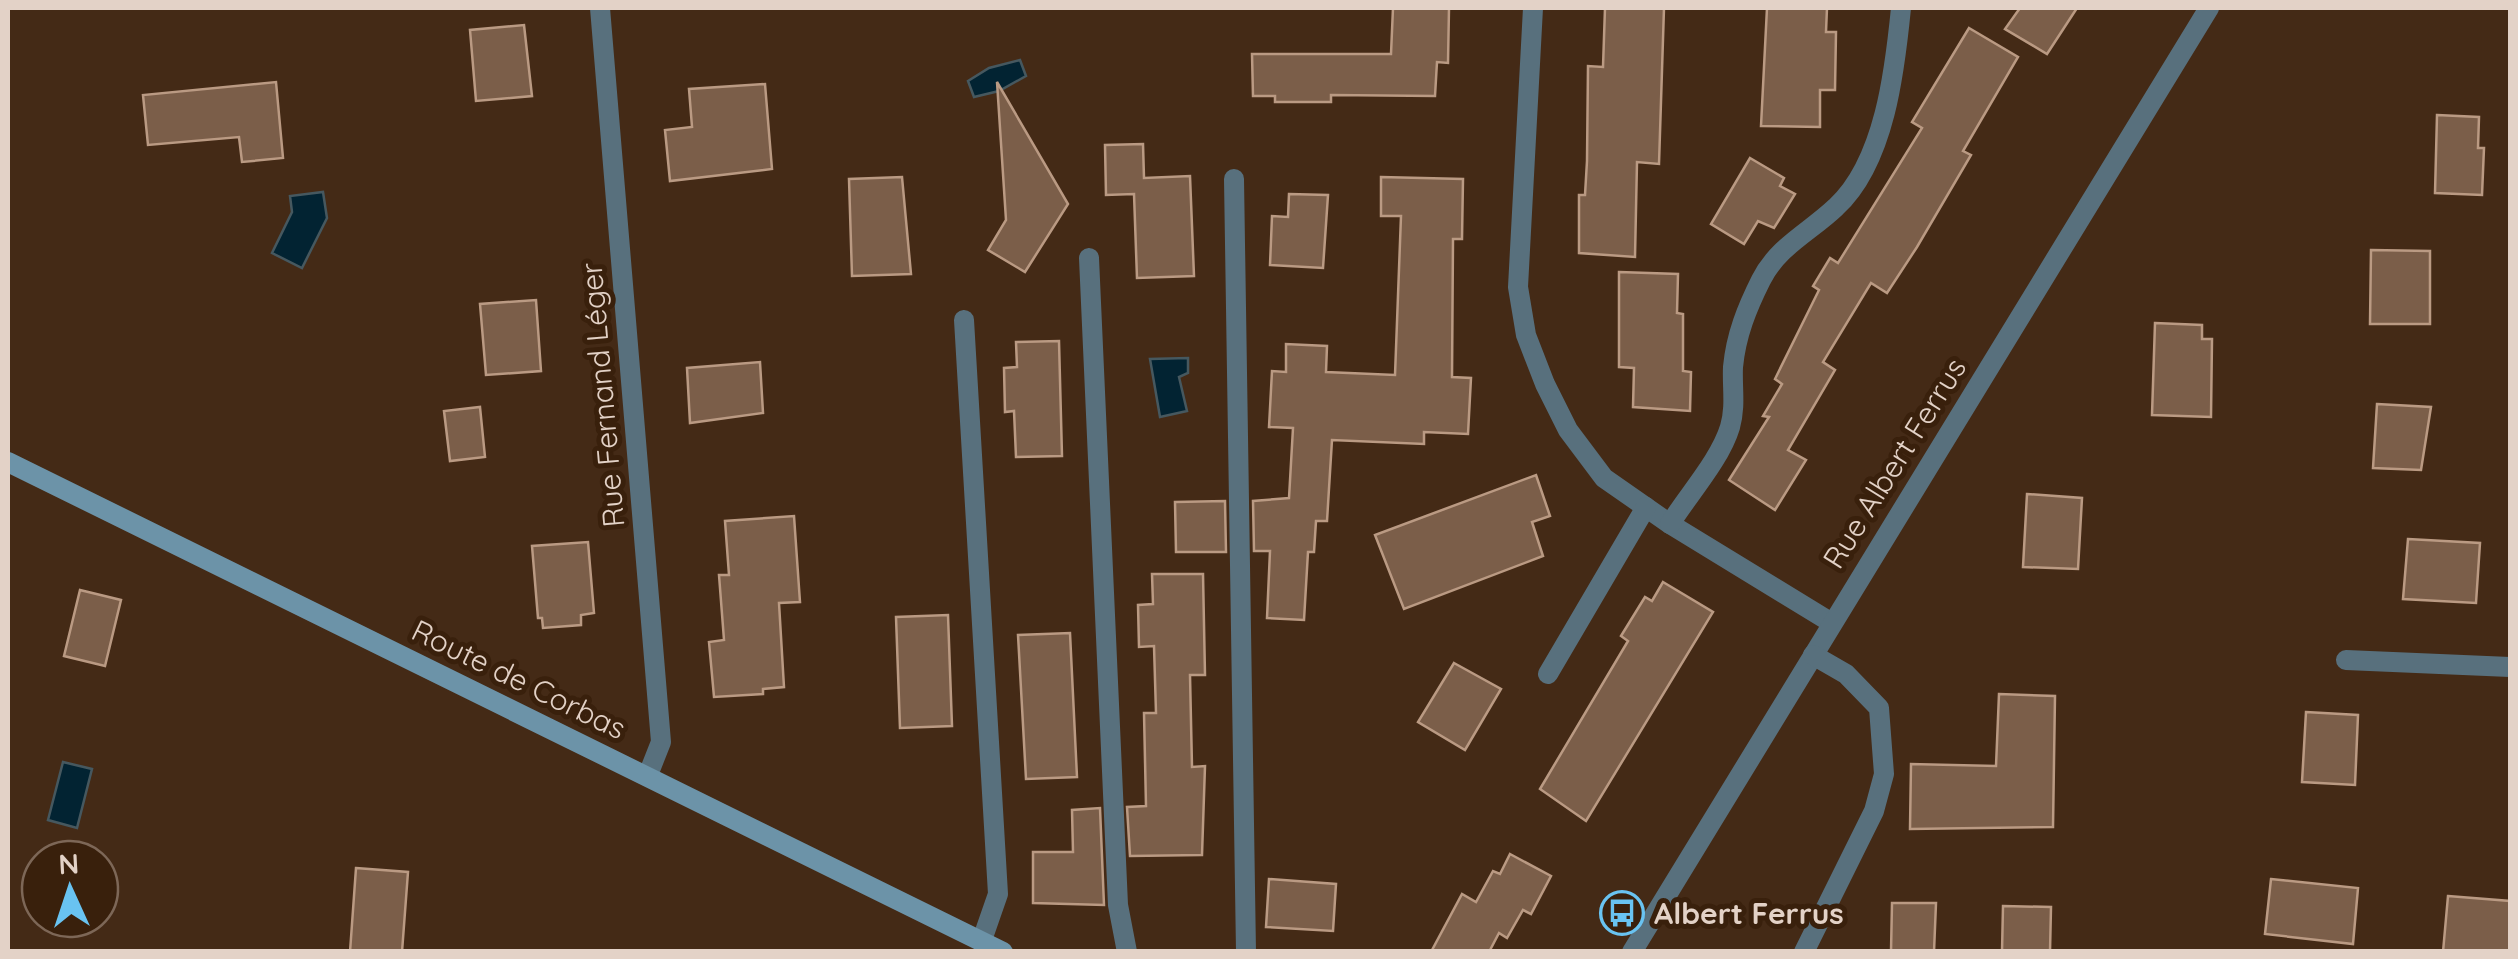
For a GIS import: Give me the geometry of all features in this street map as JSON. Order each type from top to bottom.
[{"type":"street","name":"Rue Fernand Léger","points":[[600,8],[661,742],[648,774]]},
{"type":"street","points":[[1533,8],[1518,287],[1526,335],[1568,430],[1604,478],[1670,524],[1832,623]]},
{"type":"street","points":[[1670,524],[1728,434],[1736,404],[1733,369],[1741,323],[1764,274],[1783,248],[1840,204],[1877,141],[1893,85],[1902,8]]},
{"type":"street","name":"Rue Albert Ferrus","points":[[1632,952],[2210,8]]},
{"type":"street","points":[[1234,179],[1246,952]]},
{"type":"street","points":[[1090,258],[1118,905],[1127,952]]},
{"type":"street","points":[[964,320],[998,894],[982,940]]},
{"type":"street","name":"Route de Corbas","points":[[8,462],[648,774],[1002,952]]},
{"type":"street","points":[[1548,674],[1646,507]]},
{"type":"street","points":[[1804,952],[1874,811],[1884,774],[1879,708],[1846,674],[1813,655]]},
{"type":"street","points":[[2346,660],[2510,667]]},
{"type":"water","points":[[1020,60],[1026,76],[999,91],[974,97],[968,81],[989,68]]},
{"type":"water","points":[[323,192],[327,218],[302,268],[272,253],[292,212],[290,196]]},
{"type":"water","points":[[1188,358],[1188,373],[1179,377],[1187,411],[1160,417],[1150,359]]},
{"type":"water","points":[[63,762],[92,769],[77,828],[48,820]]},
{"type":"building","points":[[1393,8],[1449,8],[1448,63],[1437,62],[1435,96],[1331,95],[1331,102],[1275,102],[1275,96],[1253,96],[1252,54],[1391,54]]},
{"type":"building","points":[[1605,8],[1664,8],[1659,164],[1637,162],[1635,257],[1579,253],[1579,195],[1585,195],[1587,161],[1588,66],[1603,67]]},
{"type":"building","points":[[1767,8],[1827,8],[1826,32],[1836,32],[1835,90],[1820,90],[1820,127],[1761,126]]},
{"type":"building","points":[[2020,8],[2077,8],[2047,54],[2005,29]]},
{"type":"building","points":[[524,25],[532,96],[476,101],[470,30]]},
{"type":"building","points":[[1969,28],[2018,57],[1963,151],[1971,155],[1917,247],[1887,293],[1871,283],[1823,362],[1835,370],[1788,450],[1806,460],[1775,510],[1729,480],[1769,417],[1763,416],[1782,384],[1775,379],[1819,290],[1813,286],[1830,258],[1838,263],[1922,128],[1912,122]]},
{"type":"building","points":[[276,82],[283,158],[242,162],[239,137],[148,145],[143,95]]},
{"type":"building","points":[[997,82],[1068,204],[1025,272],[988,250],[1006,220]]},
{"type":"building","points":[[765,84],[772,169],[670,181],[665,130],[692,127],[689,89]]},
{"type":"building","points":[[2437,115],[2479,117],[2478,148],[2484,148],[2482,195],[2435,193]]},
{"type":"building","points":[[1143,144],[1144,178],[1190,176],[1194,276],[1137,278],[1134,194],[1106,195],[1105,145]]},
{"type":"building","points":[[1750,158],[1784,178],[1780,186],[1795,194],[1774,228],[1758,221],[1744,244],[1711,224]]},
{"type":"building","points":[[902,177],[911,274],[852,276],[849,179]]},
{"type":"building","points":[[1381,177],[1463,179],[1462,239],[1453,239],[1452,377],[1471,378],[1468,434],[1424,432],[1424,444],[1332,440],[1327,521],[1316,521],[1314,552],[1308,552],[1304,620],[1267,618],[1270,551],[1254,551],[1253,501],[1289,498],[1293,428],[1269,427],[1272,371],[1286,372],[1286,344],[1327,346],[1326,372],[1395,375],[1401,216],[1381,216]]},
{"type":"building","points":[[1289,194],[1328,195],[1323,268],[1270,265],[1272,216],[1288,217]]},
{"type":"building","points":[[2371,250],[2430,251],[2430,324],[2370,324]]},
{"type":"building","points":[[1619,272],[1678,274],[1677,313],[1683,314],[1683,371],[1691,372],[1690,411],[1633,407],[1634,368],[1619,367]]},
{"type":"building","points":[[536,300],[541,371],[486,375],[480,304]]},
{"type":"building","points":[[2155,323],[2202,325],[2202,339],[2212,339],[2211,417],[2152,415]]},
{"type":"building","points":[[1059,341],[1062,456],[1016,457],[1014,411],[1005,412],[1004,368],[1017,367],[1016,342]]},
{"type":"building","points":[[760,362],[763,413],[690,423],[687,368]]},
{"type":"building","points":[[2377,404],[2431,407],[2421,470],[2373,468]]},
{"type":"building","points":[[480,407],[485,457],[450,461],[444,411]]},
{"type":"building","points":[[1536,475],[1550,516],[1532,522],[1543,556],[1404,609],[1375,535]]},
{"type":"building","points":[[2027,494],[2082,498],[2078,569],[2023,567]]},
{"type":"building","points":[[1225,501],[1226,552],[1176,552],[1175,502]]},
{"type":"building","points":[[794,516],[800,602],[779,603],[784,687],[763,689],[763,694],[714,697],[709,642],[724,640],[719,575],[729,575],[725,521]]},
{"type":"building","points":[[2408,539],[2480,543],[2476,603],[2403,599]]},
{"type":"building","points":[[588,542],[594,613],[581,615],[581,625],[543,628],[542,618],[538,618],[532,546]]},
{"type":"building","points":[[1152,574],[1203,574],[1205,675],[1190,675],[1192,767],[1205,766],[1202,855],[1130,856],[1127,807],[1146,806],[1144,713],[1156,713],[1154,646],[1139,647],[1138,605],[1153,604]]},
{"type":"building","points":[[1663,582],[1713,612],[1586,821],[1540,789],[1628,641],[1621,636],[1645,597],[1652,601]]},
{"type":"building","points":[[80,590],[121,600],[105,666],[64,656]]},
{"type":"building","points":[[948,615],[952,726],[900,728],[896,617]]},
{"type":"building","points":[[1070,633],[1077,777],[1026,779],[1018,635]]},
{"type":"building","points":[[1454,663],[1501,689],[1465,750],[1418,722]]},
{"type":"building","points":[[1999,694],[2055,696],[2053,827],[1910,829],[1911,764],[1996,766]]},
{"type":"building","points":[[2306,712],[2358,715],[2355,785],[2302,782]]},
{"type":"building","points":[[1100,808],[1104,905],[1033,903],[1033,852],[1073,852],[1072,810]]},
{"type":"building","points":[[1510,854],[1551,876],[1531,914],[1523,910],[1507,938],[1499,933],[1489,952],[1431,952],[1462,894],[1476,902],[1493,871],[1500,874]]},
{"type":"building","points":[[356,868],[408,872],[402,952],[350,952]]},
{"type":"building","points":[[1269,879],[1336,884],[1333,931],[1266,927]]},
{"type":"building","points":[[2271,879],[2358,888],[2353,944],[2265,934]]},
{"type":"building","points":[[2448,896],[2510,901],[2510,952],[2443,952]]},
{"type":"building","points":[[1892,903],[1936,903],[1934,952],[1891,952]]},
{"type":"building","points":[[2003,906],[2051,907],[2050,952],[2002,952]]},
{"type":"place","name":"Albert Ferrus","points":[[1622,913]]}]
